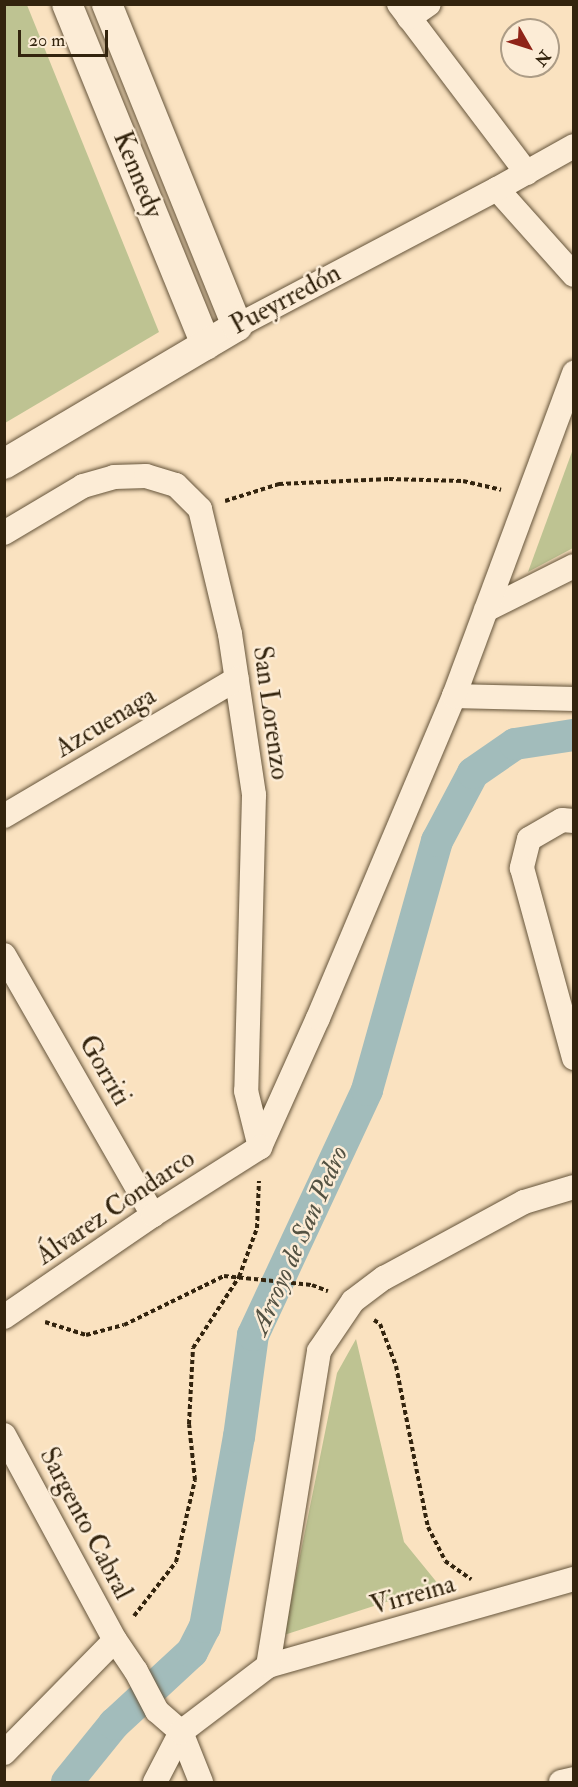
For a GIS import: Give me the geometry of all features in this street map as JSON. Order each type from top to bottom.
[{"type":"street","name":"Kennedy","points":[[67,4],[206,345]]},
{"type":"street","name":"Kennedy","points":[[107,4],[237,326]]},
{"type":"street","points":[[412,9],[527,173]]},
{"type":"street","name":"Pueyrredón","points":[[4,464],[237,326],[527,173],[573,146]]},
{"type":"street","points":[[497,189],[573,275]]},
{"type":"street","points":[[260,1147],[318,1017],[454,696],[573,373]]},
{"type":"street","points":[[4,533],[83,486],[114,477],[146,476],[176,485],[200,509]]},
{"type":"street","name":"San Lorenzo","points":[[200,509],[230,634],[254,795],[246,1091],[260,1147]]},
{"type":"street","points":[[486,610],[573,566]]},
{"type":"street","name":"Azcuenaga","points":[[4,816],[237,679]]},
{"type":"street","points":[[454,696],[573,699]]},
{"type":"street","points":[[573,821],[562,820],[529,839],[522,868],[573,1058]]},
{"type":"street","name":"Gorriti","points":[[4,955],[153,1215]]},
{"type":"street","name":"Álvarez Condarco","points":[[9,1315],[153,1215],[260,1147]]},
{"type":"street","points":[[155,1782],[181,1732],[268,1666],[319,1351],[353,1301],[384,1278],[524,1202],[573,1187]]},
{"type":"street","name":"Sargento Cabral","points":[[4,1435],[115,1640],[136,1671],[157,1711],[181,1732]]},
{"type":"street","name":"Virreina","points":[[268,1666],[573,1580]]},
{"type":"street","points":[[4,1753],[115,1640]]},
{"type":"street","points":[[181,1732],[201,1782]]},
{"type":"street","points":[[561,1782],[573,1779]]},
{"type":"path","points":[[200,509],[279,484],[389,478],[463,481],[528,497]]},
{"type":"path","points":[[115,1640],[176,1562],[195,1480],[189,1424],[193,1348],[239,1277],[257,1228],[260,1147]]},
{"type":"path","points":[[9,1315],[86,1335],[124,1325],[224,1276],[312,1285],[353,1301],[380,1324],[396,1366],[428,1527],[445,1561],[506,1600]]},
{"type":"green space","points":[[4,5],[27,5],[159,332],[5,423]]},
{"type":"green space","points":[[573,449],[573,548],[528,572]]},
{"type":"green space","points":[[356,1339],[404,1542],[439,1585],[284,1635],[337,1373]]},
{"type":"waterway","name":"Arroyo de San Pedro","points":[[67,1782],[114,1724],[192,1652],[205,1627],[239,1437],[253,1335],[367,1090],[437,841],[473,773],[515,744],[574,735]]}]
